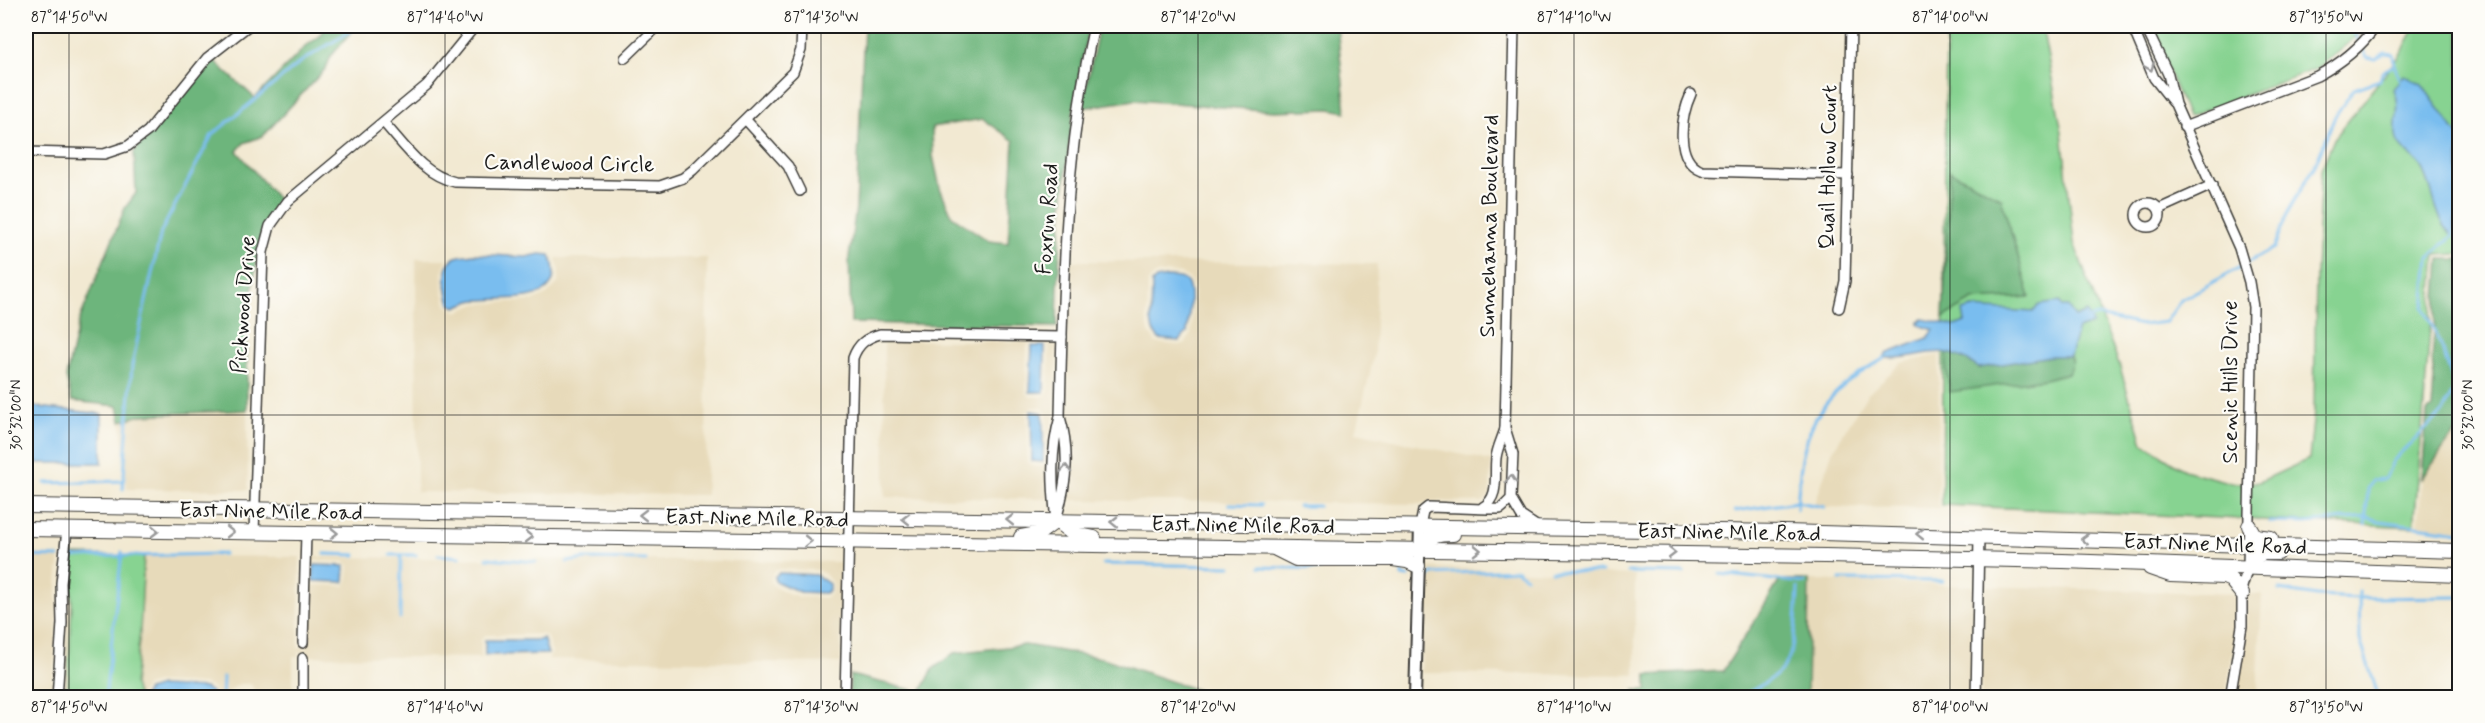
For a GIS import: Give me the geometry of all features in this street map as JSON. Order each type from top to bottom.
[{"type":"main road","points":[[26,497],[188,501],[212,508]]},
{"type":"main road","name":"East Nine Mile Road","points":[[26,506],[1978,536],[2460,551]]},
{"type":"main road","points":[[886,542],[904,535],[1025,537],[1038,534],[1056,521],[1073,534],[1087,538],[1249,547]]},
{"type":"main road","points":[[2249,526],[2255,536],[2359,540],[2410,549]]},
{"type":"main road","name":"East Nine Mile Road","points":[[26,529],[1979,559],[2460,574]]},
{"type":"main road","points":[[1419,549],[1427,539],[1446,534],[1612,537],[1635,530]]},
{"type":"main road","points":[[2007,560],[2042,554],[2226,559],[2236,558],[2248,544]]},
{"type":"main road","points":[[1271,547],[1296,559],[1393,559],[1407,561],[1418,566]]},
{"type":"main road","points":[[2248,567],[2255,555],[2264,553],[2413,557],[2439,550]]},
{"type":"main road","points":[[2137,563],[2170,575],[2224,577],[2231,580],[2242,594]]},
{"type":"main road","points":[[2341,570],[2364,563],[2460,565]]},
{"type":"street","points":[[26,152],[104,154],[128,146],[147,131],[207,58],[236,29],[248,26]]},
{"type":"street","name":"Pickwood Drive","points":[[254,532],[263,252],[266,238],[278,212],[288,201],[427,85],[476,26]]},
{"type":"street","points":[[625,58],[658,26]]},
{"type":"street","name":"Candlewood Circle","points":[[384,123],[426,169],[444,180],[660,186],[683,178],[693,170],[793,72],[801,50],[802,26]]},
{"type":"street","name":"Foxrun Road","points":[[1056,521],[1065,490],[1067,441],[1060,417],[1068,186],[1076,118],[1094,26]]},
{"type":"street","name":"Sunnehanna Boulevard","points":[[1483,507],[1490,503],[1494,495],[1496,456],[1505,428],[1514,26]]},
{"type":"street","name":"Quail Hollow Court","points":[[1839,308],[1845,281],[1851,26]]},
{"type":"street","name":"Scenic Hills Drive","points":[[2132,26],[2154,78],[2175,104]]},
{"type":"street","name":"Scenic Hills Drive","points":[[2145,26],[2168,74],[2175,104],[2184,127],[2241,254],[2253,307],[2248,567],[2242,594],[2242,626],[2230,698]]},
{"type":"street","points":[[2184,127],[2334,68],[2359,46],[2374,28]]},
{"type":"street","points":[[1691,94],[1683,117],[1683,150],[1689,163],[1695,168],[1702,171],[1848,175]]},
{"type":"street","points":[[746,120],[788,166],[800,191]]},
{"type":"street","points":[[2159,209],[2212,185]]},
{"type":"street","points":[[844,698],[853,358],[858,347],[865,340],[880,334],[1062,337]]},
{"type":"street","name":"Sunnehanna Boulevard","points":[[1505,428],[1513,454],[1510,499]]},
{"type":"street","points":[[1415,698],[1418,566],[1423,511],[1428,507],[1483,507],[1494,510],[1501,508],[1510,499],[1521,516],[1540,529]]},
{"type":"street","points":[[57,698],[62,623],[61,583],[67,530]]},
{"type":"street","points":[[303,643],[306,533]]},
{"type":"street","points":[[1976,698],[1978,536]]},
{"type":"street","points":[[303,658],[303,698]]},
{"type":"shaded area","points":[[556,258],[707,258],[706,495],[417,492],[416,259],[447,259],[442,273],[442,288],[446,305],[457,312],[477,304],[533,301],[547,295],[558,283],[559,268]]},
{"type":"shaded area","points":[[1068,261],[1377,264],[1374,355],[1356,432],[1491,461],[1490,493],[1482,502],[1428,501],[1423,504],[1067,500],[1071,442],[1065,413]],"holes":[[[1167,272],[1189,278],[1194,288],[1191,334],[1186,343],[1179,345],[1156,343],[1149,332],[1147,321],[1148,282],[1156,274]]]},
{"type":"shaded area","points":[[884,340],[1031,342],[1027,346],[1026,392],[1030,397],[1043,397],[1048,392],[1049,347],[1046,342],[1057,343],[1055,413],[1048,440],[1049,499],[885,497]],"holes":[[[1032,407],[1043,408],[1047,413],[1047,462],[1043,467],[1032,466],[1028,461],[1027,412]]]},
{"type":"shaded area","points":[[1939,355],[1938,505],[1940,508],[1814,507],[1832,452],[1867,395],[1901,363]]},
{"type":"shaded area","points":[[247,410],[248,490],[127,489],[121,421],[142,415]]},
{"type":"shaded area","points":[[2459,427],[2459,530],[2418,528],[2422,479]]},
{"type":"shaded area","points":[[26,554],[60,555],[52,697],[26,698]]},
{"type":"shaded area","points":[[70,555],[72,605],[67,697],[62,698],[67,623],[66,583]]},
{"type":"shaded area","points":[[144,556],[300,557],[298,647],[307,648],[309,581],[313,585],[344,586],[348,582],[349,566],[344,561],[314,560],[310,565],[309,576],[310,557],[843,562],[841,663],[548,659],[552,653],[547,637],[542,634],[485,635],[481,640],[483,658],[308,656],[307,652],[298,652],[298,656],[293,656],[293,697],[256,697],[250,684],[239,684],[230,690],[228,697],[217,697],[213,688],[205,684],[159,682],[147,686],[138,697],[134,685],[140,632]],"holes":[[[779,569],[817,570],[825,574],[833,584],[831,594],[825,598],[800,597],[774,586],[771,582],[773,572]]]},
{"type":"shaded area","points":[[1423,567],[1635,575],[1635,675],[1421,673]]},
{"type":"shaded area","points":[[1809,580],[1974,586],[1971,697],[1807,698]]},
{"type":"shaded area","points":[[1983,586],[2237,594],[2237,626],[2225,697],[1981,698]]},
{"type":"shaded area","points":[[2247,594],[2262,594],[2257,697],[2235,698],[2246,627]]},
{"type":"green space","points":[[327,26],[357,26],[331,56],[326,68],[263,136],[244,143],[237,151],[278,199],[261,235],[247,323],[247,410],[142,415],[121,421],[118,406],[72,401],[66,377],[79,321],[125,208],[136,193],[134,152],[213,60],[255,98],[306,46],[320,36]]},
{"type":"green space","points":[[864,26],[1089,26],[1070,138],[1060,251],[1057,327],[851,323],[849,257],[856,207]],"holes":[[[983,119],[1014,141],[1008,243],[989,241],[952,216],[940,188],[933,156],[932,127]]]},
{"type":"green space","points":[[1099,26],[1337,26],[1346,112],[1329,109],[1274,111],[1135,100],[1082,108]]},
{"type":"green space","points":[[1946,26],[2042,26],[2062,132],[2074,243],[2119,364],[2143,443],[2184,470],[2232,483],[2259,482],[2309,459],[2314,412],[2316,273],[2321,170],[2334,139],[2401,53],[2416,26],[2459,26],[2459,254],[2436,255],[2414,527],[1942,505]]},
{"type":"green space","points":[[2149,26],[2361,26],[2364,30],[2318,68],[2188,117]]},
{"type":"green space","points":[[1950,171],[2001,198],[2030,297],[1973,300],[1943,318]]},
{"type":"green space","points":[[2440,259],[2459,259],[2459,427],[2422,479],[2427,412],[2432,408],[2434,378],[2432,360]]},
{"type":"green space","points":[[1947,352],[1964,357],[1979,368],[2050,356],[2070,356],[2072,363],[2068,373],[2045,379],[1950,392],[1946,370]]},
{"type":"green space","points":[[70,555],[144,556],[140,632],[134,685],[138,697],[67,697],[72,605]]},
{"type":"green space","points":[[1780,580],[1809,580],[1807,697],[1643,698],[1635,690],[1647,690],[1647,675],[1723,671]]},
{"type":"green space","points":[[1025,645],[1103,658],[1217,697],[849,698],[850,675],[921,692],[933,669],[954,653]]},
{"type":"water","points":[[2404,75],[2422,85],[2459,136],[2459,207],[2453,235],[2438,213],[2422,167],[2397,140],[2398,107],[2394,89]]},
{"type":"water","points":[[474,254],[526,257],[540,254],[550,255],[554,271],[552,283],[544,291],[534,296],[475,300],[456,307],[450,304],[446,286],[447,267],[456,257]]},
{"type":"water","points":[[1177,277],[1186,281],[1190,291],[1187,333],[1179,341],[1159,339],[1153,331],[1152,283],[1156,279]]},
{"type":"water","points":[[2060,302],[2062,307],[2068,307],[2075,317],[2087,312],[2092,324],[2078,329],[2070,356],[2050,356],[1979,368],[1964,359],[1942,352],[1885,358],[1886,354],[1928,338],[1934,330],[1919,325],[1919,321],[1923,319],[1955,326],[1965,322],[1963,311],[1973,308],[2033,312],[2039,305]]},
{"type":"water","points":[[1032,346],[1045,346],[1044,392],[1030,392]]},
{"type":"water","points":[[28,406],[102,414],[102,463],[28,463]]},
{"type":"water","points":[[1031,411],[1043,413],[1043,462],[1032,461]]},
{"type":"water","points":[[314,565],[345,566],[344,582],[313,581]]},
{"type":"water","points":[[779,573],[816,575],[829,584],[829,590],[825,593],[800,592],[775,581],[775,576]]},
{"type":"water","points":[[543,638],[548,654],[485,655],[485,640],[540,640]]},
{"type":"water","points":[[160,686],[205,688],[211,692],[213,697],[143,697],[148,690]]},
{"type":"waterway","points":[[123,489],[132,365],[161,232],[212,135],[302,61],[359,26]]},
{"type":"waterway","points":[[2342,26],[2355,34],[2367,57],[2376,59],[2385,53],[2393,54],[2394,65],[2401,81]]},
{"type":"waterway","points":[[2090,318],[2098,316],[2142,325],[2166,322],[2181,300],[2274,248],[2287,214],[2315,165],[2335,116],[2354,89],[2380,80],[2382,72],[2394,65]]},
{"type":"waterway","points":[[2365,525],[2368,489],[2373,480],[2385,479],[2393,461],[2443,412],[2455,388],[2443,350],[2424,308],[2429,258],[2453,235],[2453,231]]},
{"type":"waterway","points":[[1797,510],[1802,458],[1816,419],[1841,388],[1885,358]]},
{"type":"waterway","points":[[45,483],[124,481]]},
{"type":"waterway","points":[[1735,511],[1797,502],[1824,507]]},
{"type":"waterway","points":[[1229,504],[1261,505]]},
{"type":"waterway","points":[[1298,506],[1318,506]]},
{"type":"waterway","points":[[2270,522],[2305,523],[2366,517],[2460,532]]},
{"type":"waterway","points":[[105,698],[122,552]]},
{"type":"waterway","points":[[70,557],[224,554]]},
{"type":"waterway","points":[[325,554],[356,555]]},
{"type":"waterway","points":[[391,555],[416,555]]},
{"type":"waterway","points":[[400,618],[401,555]]},
{"type":"waterway","points":[[438,555],[460,557]]},
{"type":"waterway","points":[[26,556],[59,557]]},
{"type":"waterway","points":[[487,558],[536,562]]},
{"type":"waterway","points":[[567,562],[585,559],[646,560]]},
{"type":"waterway","points":[[1103,564],[1231,566]]},
{"type":"waterway","points":[[1260,567],[1320,569]]},
{"type":"waterway","points":[[1428,578],[1432,574],[1518,570]]},
{"type":"waterway","points":[[1517,571],[1526,577]]},
{"type":"waterway","points":[[1551,571],[1602,572]]},
{"type":"waterway","points":[[1628,572],[1684,573]]},
{"type":"waterway","points":[[1402,573],[1402,576],[1408,577]]},
{"type":"waterway","points":[[1720,574],[1805,583]]},
{"type":"waterway","points":[[1840,580],[1943,581]]},
{"type":"waterway","points":[[1738,698],[1778,674],[1787,662],[1794,636],[1798,588]]},
{"type":"waterway","points":[[2279,590],[2317,596],[2359,598],[2460,597]]},
{"type":"waterway","points":[[2359,592],[2360,640],[2379,698]]},
{"type":"waterway","points":[[222,698],[223,677]]}]
